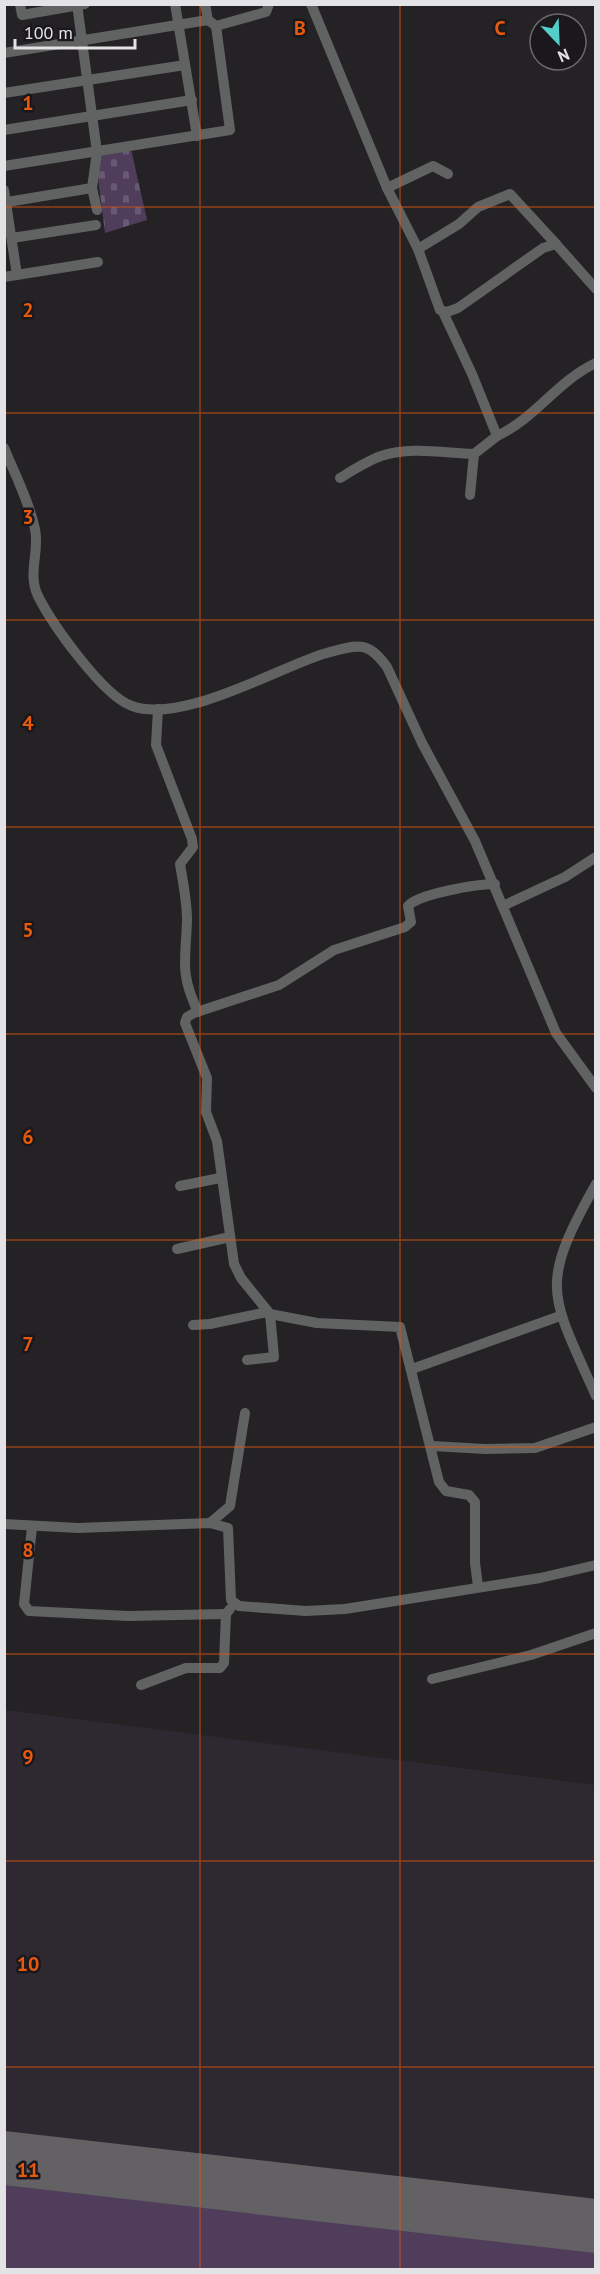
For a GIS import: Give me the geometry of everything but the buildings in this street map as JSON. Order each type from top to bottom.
[{"type":"street","points":[[20,4],[22,15],[80,5],[82,39],[97,152],[92,188],[97,210]]},
{"type":"street","points":[[175,4],[197,136]]},
{"type":"street","points":[[4,166],[226,132],[231,127],[212,23],[205,4]]},
{"type":"street","points":[[4,53],[82,39],[212,23],[266,12],[269,4]]},
{"type":"street","points":[[311,4],[387,188],[418,249],[436,303],[472,374],[497,436]]},
{"type":"street","points":[[4,93],[185,65]]},
{"type":"street","points":[[4,130],[192,100]]},
{"type":"street","points":[[387,188],[434,166],[448,174]]},
{"type":"street","points":[[7,202],[92,188]]},
{"type":"street","points":[[4,190],[17,275]]},
{"type":"street","points":[[418,249],[459,224],[478,207],[510,194],[596,289]]},
{"type":"street","points":[[12,238],[96,225]]},
{"type":"street","points":[[442,312],[452,311],[470,301],[543,248],[556,244]]},
{"type":"street","points":[[4,277],[98,262]]},
{"type":"street","points":[[340,478],[380,456],[392,453],[407,451],[474,454],[533,413],[565,380],[596,363]]},
{"type":"street","points":[[4,448],[35,530],[32,573],[39,598],[74,649],[111,694],[133,707],[158,709],[226,693],[278,670],[355,646],[366,647],[380,657],[387,667],[422,743],[475,840],[505,905],[556,1033],[596,1088]]},
{"type":"street","points":[[470,495],[474,454]]},
{"type":"street","points":[[158,709],[154,732],[156,746],[192,839],[193,847],[180,864],[187,912],[183,954],[184,975],[198,1012]]},
{"type":"street","points":[[505,905],[565,877],[596,857]]},
{"type":"street","points":[[247,1360],[274,1357],[268,1313],[237,1271],[220,1178],[216,1141],[206,1112],[207,1078],[185,1023],[187,1017],[279,986],[334,950],[405,927],[411,922],[408,906],[416,900],[455,889],[495,884]]},
{"type":"street","points":[[180,1186],[220,1178]]},
{"type":"street","points":[[596,1184],[561,1251],[555,1290],[560,1316],[596,1396]]},
{"type":"street","points":[[177,1249],[230,1237]]},
{"type":"street","points":[[193,1325],[268,1313],[317,1323],[399,1326],[441,1487],[446,1491],[469,1495],[475,1502],[475,1563],[478,1586]]},
{"type":"street","points":[[412,1369],[560,1316]]},
{"type":"street","points":[[141,1685],[186,1668],[220,1668],[224,1663],[226,1614],[233,1604],[228,1528],[245,1413]]},
{"type":"street","points":[[432,1446],[485,1449],[535,1448],[596,1427]]},
{"type":"street","points":[[210,1523],[230,1506]]},
{"type":"street","points":[[4,1524],[32,1527],[210,1523],[228,1528]]},
{"type":"street","points":[[32,1527],[24,1604],[29,1611],[108,1616],[226,1614]]},
{"type":"street","points":[[233,1604],[326,1611],[548,1577],[596,1565]]},
{"type":"street","points":[[432,1679],[531,1655],[596,1633]]},
{"type":"shaded area","points":[[5,1710],[595,1785],[595,2269],[5,2270]]},
{"type":"green space","points":[[131,149],[147,220],[105,233],[95,154]]},
{"type":"green space","points":[[4,2185],[595,2252],[595,2269],[5,2269]]},
{"type":"runway","points":[[4,2158],[596,2226]]}]
